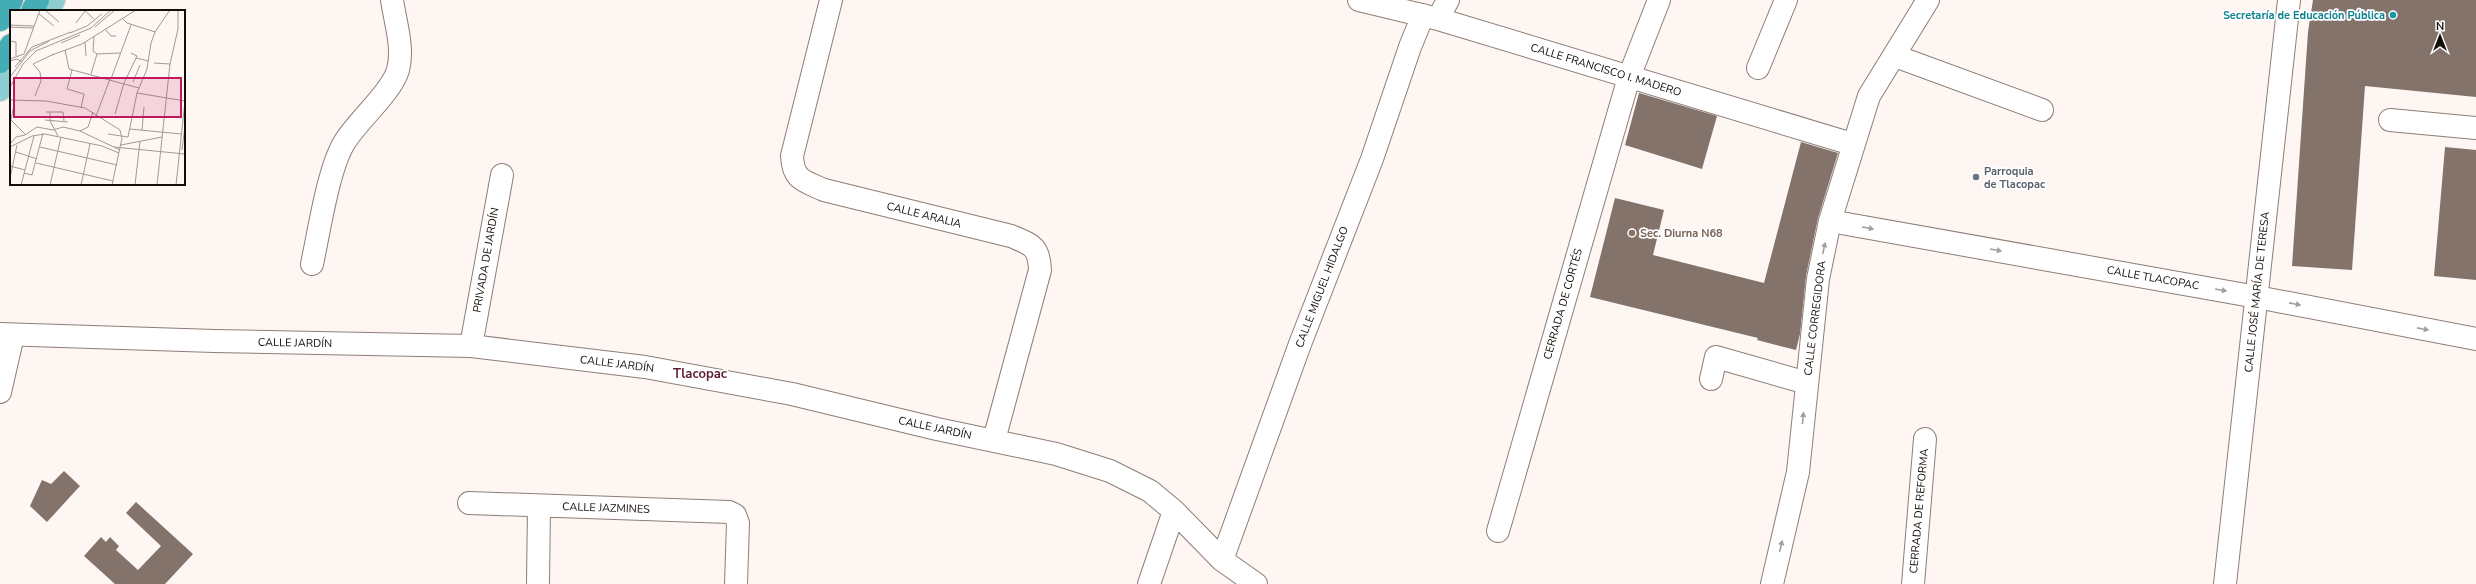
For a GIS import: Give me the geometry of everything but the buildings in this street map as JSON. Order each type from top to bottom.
[{"type":"highway","points":[[0,20],[12,0]]},
{"type":"highway","points":[[15,10],[21,0]]},
{"type":"highway","points":[[33,10],[38,0]]},
{"type":"highway","points":[[0,35],[10,19]]},
{"type":"highway","points":[[0,62],[10,47]]},
{"type":"main road","points":[[48,10],[54,0]]},
{"type":"main road","points":[[0,90],[10,74]]},
{"type":"street","points":[[312,264],[334,170],[344,144],[382,96],[398,70],[400,50],[392,0]]},
{"type":"street","name":"CALLE ARALIA","points":[[831,0],[792,156],[793,170],[802,180],[824,190],[1011,236],[1033,246],[1039,256],[1040,270],[994,440]]},
{"type":"street","name":"CALLE FRANCISCO I. MADERO","points":[[1359,0],[1430,17],[1852,144]]},
{"type":"street","name":"CALLE MIGUEL HIDALGO","points":[[1222,560],[1300,344],[1372,159],[1430,17],[1448,0]]},
{"type":"street","name":"CERRADA DE CORTÉS","points":[[1498,531],[1629,77],[1659,0]]},
{"type":"street","points":[[1758,68],[1786,0]]},
{"type":"street","name":"CALLE CORREGIDORA","points":[[1772,584],[1798,472],[1818,279],[1830,221],[1852,144],[1869,96],[1895,56],[1928,0]]},
{"type":"street","name":"CALLE JOSÉ MARÍA DE TERESA","points":[[2225,584],[2289,0]]},
{"type":"street","points":[[1895,56],[2042,110]]},
{"type":"street","points":[[2390,120],[2476,128]]},
{"type":"street","name":"PRIVADA DE JARDÍN","points":[[471,346],[502,174]]},
{"type":"street","name":"CALLE TLACOPAC","points":[[1830,221],[2257,297],[2476,339]]},
{"type":"street","points":[[0,392],[6,334]]},
{"type":"street","name":"CALLE JARDÍN","points":[[6,334],[471,346],[645,367],[792,394],[937,429],[1056,454],[1110,471],[1150,491],[1174,511],[1222,560],[1256,584]]},
{"type":"street","points":[[1711,379],[1716,357],[1807,383]]},
{"type":"street","name":"CERRADA DE REFORMA","points":[[1913,584],[1925,439]]},
{"type":"street","name":"CALLE JAZMINES","points":[[469,503],[729,512],[735,515],[738,522],[736,584]]},
{"type":"street","points":[[538,584],[540,506]]},
{"type":"street","points":[[1149,584],[1174,511]]},
{"type":"place","name":"Secretaría de Educación Pública","points":[[2393,15]]},
{"type":"place","name":"Parroquia de Tlacopac","points":[[1976,177]]},
{"type":"place","name":"Sec. Diurna N68","points":[[1632,233]]},
{"type":"district","name":"Tlacopac","points":[[700,374]]}]
